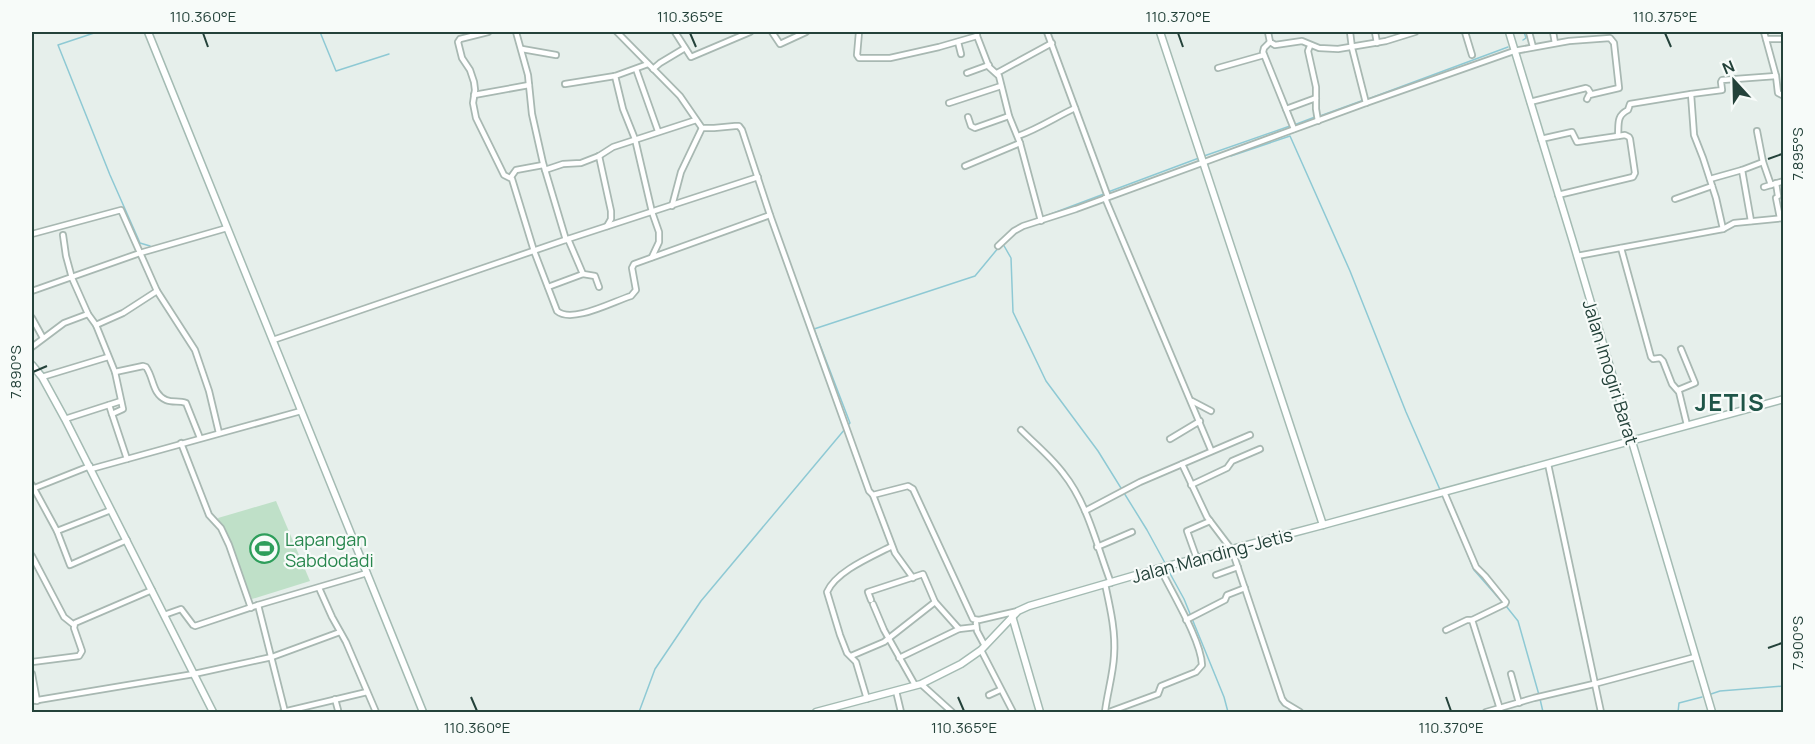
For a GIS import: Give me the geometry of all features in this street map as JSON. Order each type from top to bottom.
[{"type":"street","points":[[148,32],[423,712]]},
{"type":"street","points":[[488,32],[458,41],[462,58],[472,73],[475,86],[474,109],[481,130],[504,175],[511,177]]},
{"type":"street","points":[[516,32],[528,75],[532,114],[544,167],[567,240],[583,274]]},
{"type":"street","points":[[617,32],[680,96],[702,128]]},
{"type":"street","points":[[675,32],[689,56],[750,32]]},
{"type":"street","points":[[772,32],[780,44],[806,32]]},
{"type":"street","points":[[859,32],[857,55],[859,58],[890,58],[958,42],[977,34],[989,65],[997,73],[1009,116],[1020,142],[1040,219]]},
{"type":"street","points":[[1047,32],[1107,195],[1211,450]]},
{"type":"street","points":[[1160,32],[1323,525]]},
{"type":"street","points":[[1268,32],[1270,42],[1275,45],[1302,41],[1310,46],[1332,50],[1377,43],[1398,34],[1415,32]]},
{"type":"street","points":[[1350,32],[1364,99]]},
{"type":"street","points":[[1375,32],[1377,43]]},
{"type":"street","points":[[1465,32],[1472,55]]},
{"type":"street","name":"Jalan Imogiri Barat","points":[[1509,32],[1712,712]]},
{"type":"street","points":[[1528,32],[1533,47]]},
{"type":"street","points":[[1553,32],[1556,43]]},
{"type":"street","points":[[1601,32],[1603,38]]},
{"type":"street","points":[[1764,32],[1776,76],[1778,93],[1784,96]]},
{"type":"street","points":[[998,246],[1018,228],[1040,219],[1203,161],[1364,99],[1514,51],[1556,43],[1610,38],[1614,43],[1619,88],[1587,95],[1587,99]]},
{"type":"street","points":[[1766,39],[1784,39]]},
{"type":"street","points":[[958,42],[961,54]]},
{"type":"street","points":[[1270,42],[1263,49],[1264,56],[1293,126]]},
{"type":"street","points":[[997,73],[1052,44]]},
{"type":"street","points":[[1310,46],[1308,51],[1314,76],[1318,118]]},
{"type":"street","points":[[653,69],[685,48]]},
{"type":"street","points":[[522,49],[556,55]]},
{"type":"street","points":[[1218,68],[1264,56]]},
{"type":"street","points":[[565,84],[615,76],[648,64]]},
{"type":"street","points":[[967,73],[989,65]]},
{"type":"street","points":[[636,69],[658,131]]},
{"type":"street","points":[[615,76],[623,109],[635,139],[652,212],[660,235],[652,257]]},
{"type":"street","points":[[1618,136],[1619,117],[1628,110],[1630,104],[1722,90],[1720,82],[1722,80],[1776,76]]},
{"type":"street","points":[[474,95],[529,85]]},
{"type":"street","points":[[949,103],[1001,86]]},
{"type":"street","points":[[1530,102],[1586,88],[1591,94]]},
{"type":"street","points":[[1691,94],[1694,135],[1710,179],[1723,229]]},
{"type":"street","points":[[1286,109],[1317,98]]},
{"type":"street","points":[[1018,136],[1075,108]]},
{"type":"street","points":[[968,117],[971,126],[975,128],[1009,116]]},
{"type":"street","points":[[511,177],[516,170],[580,163],[635,139],[696,120]]},
{"type":"street","points":[[702,128],[740,127],[866,488],[873,495],[892,546],[913,578]]},
{"type":"street","points":[[672,206],[681,172],[702,128]]},
{"type":"street","points":[[1577,256],[1723,229],[1734,223],[1782,218],[1773,184],[1763,162],[1757,131]]},
{"type":"street","points":[[1541,140],[1572,132],[1578,142],[1629,136],[1634,175],[1558,195]]},
{"type":"street","points":[[965,166],[1020,142]]},
{"type":"street","points":[[599,156],[611,211],[611,219],[607,227]]},
{"type":"street","points":[[1710,179],[1763,162]]},
{"type":"street","points":[[1742,170],[1751,221]]},
{"type":"street","points":[[511,177],[534,251],[556,310],[559,313],[572,315],[634,294],[636,290],[633,265],[770,215]]},
{"type":"street","points":[[273,340],[758,177]]},
{"type":"street","points":[[1764,187],[1784,181]]},
{"type":"street","points":[[1675,199],[1712,186]]},
{"type":"street","points":[[32,234],[120,210],[157,291],[195,350],[209,391],[219,433]]},
{"type":"street","points":[[32,291],[140,253],[227,228]]},
{"type":"street","points":[[63,235],[67,263],[72,278],[88,314],[96,325],[115,372],[122,410],[112,414]]},
{"type":"street","points":[[1621,248],[1651,357],[1662,359],[1672,384],[1677,390],[1687,425]]},
{"type":"street","points":[[548,286],[583,274],[595,276],[599,287]]},
{"type":"street","points":[[96,325],[123,313],[157,291]]},
{"type":"street","points":[[32,347],[64,323],[88,314]]},
{"type":"street","points":[[32,318],[43,338]]},
{"type":"street","points":[[1677,390],[1695,383],[1681,349]]},
{"type":"street","points":[[42,378],[108,357]]},
{"type":"street","points":[[115,372],[146,367],[158,394],[167,401],[186,403],[200,438]]},
{"type":"street","points":[[33,370],[42,378],[65,419],[213,712]]},
{"type":"street","name":"Jalan Manding-Jetis","points":[[816,712],[918,684],[961,664],[983,648],[1015,613],[1052,599],[1784,399]]},
{"type":"street","points":[[1191,400],[1210,411]]},
{"type":"street","points":[[65,419],[121,401]]},
{"type":"street","points":[[110,405],[127,459]]},
{"type":"street","points":[[127,540],[70,565],[57,531],[32,487],[90,468],[301,411]]},
{"type":"street","points":[[1170,439],[1200,421]]},
{"type":"street","points":[[1021,430],[1046,453],[1064,474],[1085,510],[1097,547],[1108,584],[1115,654],[1107,712],[1158,694],[1161,686],[1196,672],[1202,665],[1202,654],[1161,568]]},
{"type":"street","points":[[1085,510],[1211,450],[1250,435]]},
{"type":"street","points":[[181,443],[209,515],[220,528],[229,545],[251,608]]},
{"type":"street","points":[[1191,485],[1227,468],[1232,461],[1260,449]]},
{"type":"street","points":[[1182,464],[1210,521],[1232,550],[1282,699],[1300,712]]},
{"type":"street","points":[[1548,464],[1601,712]]},
{"type":"street","points":[[873,495],[904,486],[913,489],[976,624],[983,648],[1001,691],[1013,712]]},
{"type":"street","points":[[1443,492],[1476,567],[1506,602],[1472,620],[1446,630]]},
{"type":"street","points":[[57,531],[111,510]]},
{"type":"street","points":[[1197,559],[1187,531],[1210,521]]},
{"type":"street","points":[[1097,547],[1132,532]]},
{"type":"street","points":[[867,699],[856,662],[847,653],[840,635],[827,590],[848,571],[892,546]]},
{"type":"street","points":[[32,556],[64,617],[74,625],[82,651],[79,656],[32,662]]},
{"type":"street","points":[[1216,575],[1238,567]]},
{"type":"street","points":[[32,576],[39,572]]},
{"type":"street","points":[[164,615],[181,609],[194,626],[367,573]]},
{"type":"street","points":[[952,712],[918,684],[899,658],[888,639],[868,592],[924,574],[935,602],[959,629]]},
{"type":"street","points":[[319,588],[346,642],[376,712]]},
{"type":"street","points":[[1186,619],[1225,600],[1227,595],[1245,588]]},
{"type":"street","points":[[74,625],[152,590]]},
{"type":"street","points":[[851,656],[884,642],[935,602]]},
{"type":"street","points":[[258,605],[284,712],[367,692]]},
{"type":"street","points":[[899,658],[959,629],[1015,613],[1040,712]]},
{"type":"street","points":[[1472,620],[1500,709]]},
{"type":"street","points":[[32,674],[34,701],[194,674],[272,657],[340,632]]},
{"type":"street","points":[[1486,712],[1695,657]]},
{"type":"street","points":[[1511,674],[1520,703]]},
{"type":"street","points":[[988,695],[1009,690]]},
{"type":"street","points":[[896,691],[902,712]]},
{"type":"street","points":[[335,699],[338,710]]},
{"type":"green space","name":"Lapangan Sabdodadi","points":[[276,501],[310,581],[252,599],[218,518]]},
{"type":"waterway","points":[[97,32],[58,45],[140,243],[150,246]]},
{"type":"waterway","points":[[320,32],[336,71],[389,54]]},
{"type":"waterway","points":[[1523,40],[1526,38],[1524,32]]},
{"type":"waterway","points":[[1368,99],[1508,47]]},
{"type":"waterway","points":[[1320,116],[1364,100]]},
{"type":"waterway","points":[[1294,125],[1315,117]]},
{"type":"waterway","points":[[1204,156],[1290,126]]},
{"type":"waterway","points":[[1231,156],[1290,136],[1350,271],[1406,412],[1441,492]]},
{"type":"waterway","points":[[1108,192],[1199,158]]},
{"type":"waterway","points":[[1019,226],[1104,194]]},
{"type":"waterway","points":[[1003,244],[1011,258],[1013,312],[1046,381],[1098,451],[1165,563]]},
{"type":"waterway","points":[[848,425],[850,423],[814,329],[975,276],[999,247]]},
{"type":"waterway","points":[[639,712],[655,669],[701,601],[845,429]]},
{"type":"waterway","points":[[1446,501],[1474,570],[1503,603]]},
{"type":"waterway","points":[[1167,568],[1184,599],[1228,712]]},
{"type":"waterway","points":[[1506,606],[1518,621],[1539,695]]},
{"type":"waterway","points":[[1711,694],[1720,691],[1784,686]]},
{"type":"waterway","points":[[1678,712],[1679,703],[1702,697]]},
{"type":"waterway","points":[[1540,699],[1543,712]]},
{"type":"place","name":"Lapangan Sabdodadi","points":[[264,549]]},
{"type":"district","name":"JETIS","points":[[1730,401]]}]
